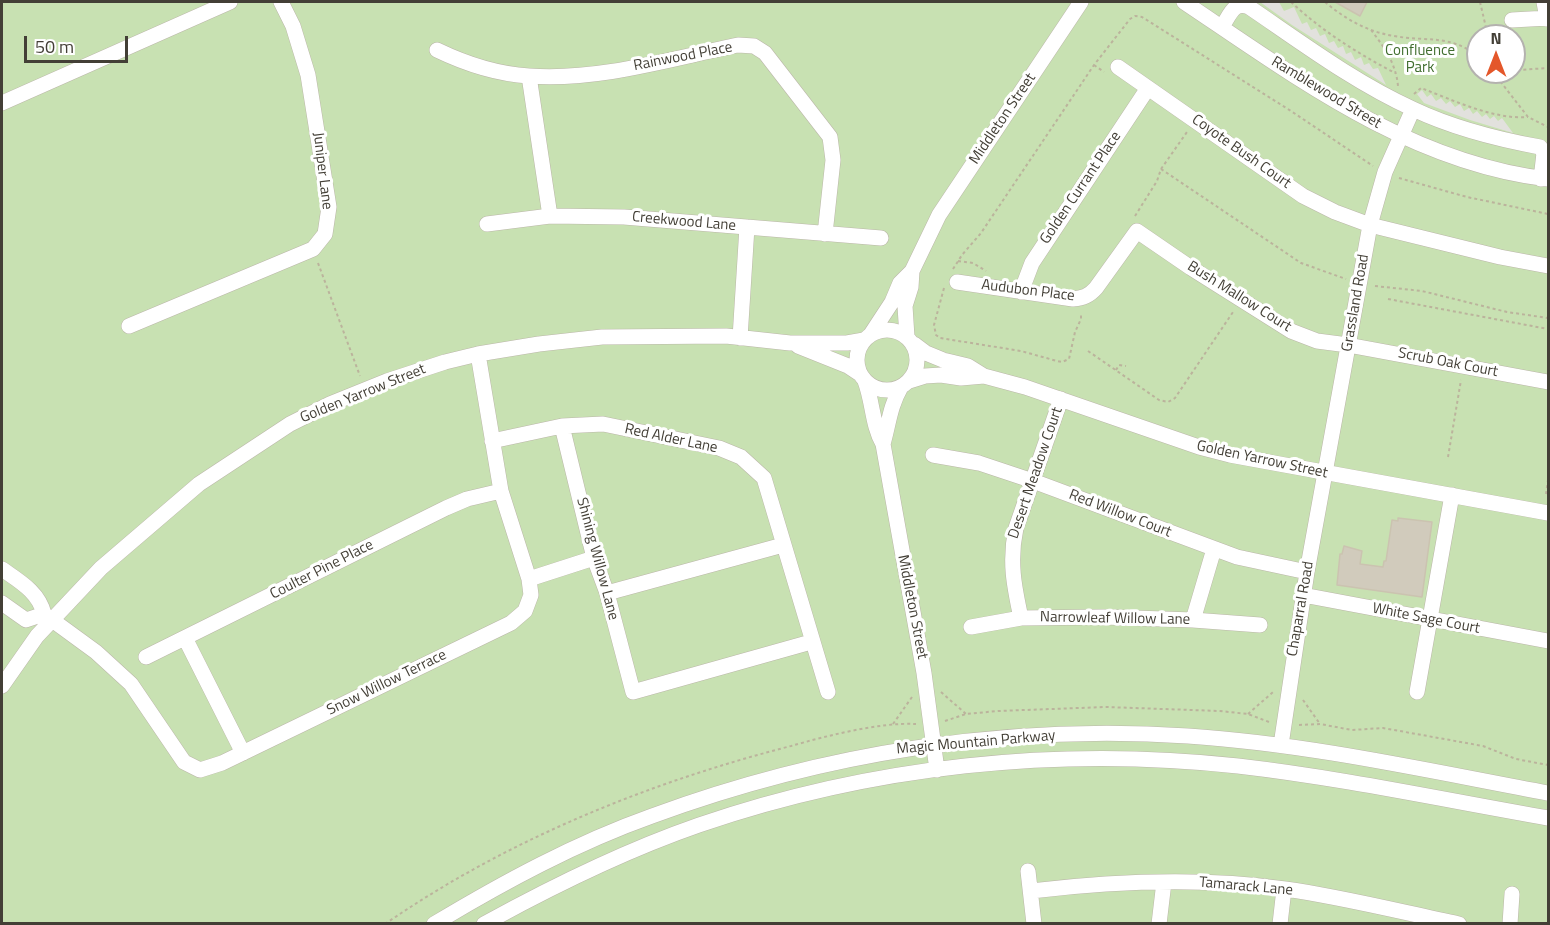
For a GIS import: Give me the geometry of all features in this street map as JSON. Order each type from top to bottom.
[{"type":"street","points":[[2,103],[230,2]]},
{"type":"street","name":"Juniper Lane","points":[[280,2],[293,26],[308,75],[329,207],[326,234],[313,249]]},
{"type":"street","name":"Middleton Street","points":[[867,337],[892,302],[900,283],[912,271],[939,215],[1081,2]]},
{"type":"street","name":"Ramblewood Street","points":[[1184,2],[1350,110],[1400,136],[1443,154],[1483,166],[1545,179]]},
{"type":"street","points":[[1512,20],[1548,19],[1544,2]]},
{"type":"street","points":[[1221,27],[1240,4],[1250,7],[1352,76],[1464,129],[1540,147],[1544,153],[1545,179]]},
{"type":"street","name":"Rainwood Place","points":[[437,50],[463,62],[487,69],[529,76],[580,75],[623,69],[738,45],[754,46],[765,53],[830,137],[833,160],[825,234]]},
{"type":"street","name":"Coyote Bush Court","points":[[1118,67],[1303,196],[1335,213],[1370,225],[1500,257],[1548,266]]},
{"type":"street","points":[[529,76],[550,216]]},
{"type":"street","name":"Golden Currant Place","points":[[1021,292],[1032,263],[1148,88]]},
{"type":"street","name":"Grassland Road","points":[[1326,473],[1370,225],[1385,172],[1412,103]]},
{"type":"street","name":"Creekwood Lane","points":[[487,224],[550,216],[624,217],[881,238]]},
{"type":"street","points":[[740,338],[747,227]]},
{"type":"street","name":"Audubon Place","points":[[951,280],[1021,292],[1081,298],[1096,288],[1137,231]]},
{"type":"street","name":"Bush Mallow Court","points":[[1137,231],[1291,331],[1317,341],[1348,345]]},
{"type":"street","points":[[129,326],[313,249]]},
{"type":"street","name":"Middleton Street","points":[[910,341],[905,306],[911,287],[912,271]]},
{"type":"street","points":[[889,329],[899,332],[910,341],[918,363],[915,373],[905,384],[882,390],[873,387],[863,377],[857,364],[857,355],[867,337],[880,330],[889,329]]},
{"type":"street","name":"Golden Yarrow Street","points":[[2,686],[48,617],[199,484],[290,424],[365,390],[445,362],[478,354],[602,337],[665,335],[790,343],[847,343],[867,337]]},
{"type":"street","name":"Golden Yarrow Street","points":[[910,341],[926,353],[968,366],[984,376],[1025,387],[1199,447],[1326,473],[1548,513]]},
{"type":"street","name":"Golden Yarrow Street","points":[[790,343],[834,360],[863,377]]},
{"type":"street","name":"Scrub Oak Court","points":[[1348,345],[1548,382]]},
{"type":"street","name":"Snow Willow Terrace","points":[[48,617],[96,652],[130,684],[184,762],[200,770],[222,763],[510,623],[525,611],[531,595],[529,579],[501,491],[478,354]]},
{"type":"street","name":"Golden Yarrow Street","points":[[905,384],[925,376],[941,375],[961,378],[984,376]]},
{"type":"street","name":"Middleton Street","points":[[863,377],[872,399],[876,432],[883,444],[888,484],[924,673],[937,770]]},
{"type":"street","name":"Middleton Street","points":[[883,444],[894,399],[905,384]]},
{"type":"street","name":"Desert Meadow Court","points":[[1021,618],[1014,585],[1011,550],[1016,528],[1061,399]]},
{"type":"street","name":"Red Alder Lane","points":[[492,441],[562,426],[603,424],[719,448],[741,457],[764,478],[811,642],[828,692]]},
{"type":"street","name":"Shining Willow Lane","points":[[562,426],[594,558],[607,593],[633,692],[811,642]]},
{"type":"street","name":"Red Willow Court","points":[[933,455],[979,463],[1033,481],[1237,557],[1307,572]]},
{"type":"street","name":"Chaparral Road","points":[[1281,746],[1303,595],[1326,473]]},
{"type":"street","name":"Coulter Pine Place","points":[[146,657],[446,508],[467,499],[501,491]]},
{"type":"street","points":[[1417,692],[1452,495]]},
{"type":"street","points":[[607,593],[783,545]]},
{"type":"street","points":[[1193,620],[1214,549]]},
{"type":"street","points":[[529,579],[594,558]]},
{"type":"street","points":[[2,569],[24,585],[41,602],[48,617],[26,620],[2,603]]},
{"type":"street","name":"White Sage Court","points":[[1303,595],[1548,641]]},
{"type":"street","name":"Narrowleaf Willow Lane","points":[[971,627],[1021,618],[1104,617],[1260,625]]},
{"type":"street","points":[[186,638],[243,753]]},
{"type":"street","name":"Magic Mountain Parkway","points":[[434,924],[492,889],[571,850],[650,816],[734,788],[818,765],[934,744],[1082,734],[1187,736],[1281,746],[1548,793]]},
{"type":"street","name":"Magic Mountain Parkway","points":[[484,924],[595,867],[699,825],[780,801],[864,781],[937,770],[1057,760],[1182,761],[1302,775],[1548,818]]},
{"type":"street","points":[[1028,871],[1034,924]]},
{"type":"street","points":[[1159,924],[1164,882]]},
{"type":"street","name":"Tamarack Lane","points":[[1030,891],[1098,883],[1224,883],[1284,889],[1401,918],[1459,924]]},
{"type":"street","points":[[1280,924],[1284,889]]},
{"type":"street","points":[[1510,924],[1512,894]]},
{"type":"path","points":[[1291,2],[1311,21],[1396,74]]},
{"type":"path","points":[[1325,2],[1340,14],[1371,30],[1403,38],[1442,39],[1466,48]]},
{"type":"path","points":[[1480,2],[1485,24]]},
{"type":"path","points":[[1081,298],[1081,319],[1075,332],[1071,356],[1070,359],[1062,362],[1021,351],[940,338],[936,334],[934,325],[962,255],[981,233],[1094,65],[1130,19],[1135,16],[1142,17],[1179,40],[1385,172],[1402,180],[1467,197],[1548,214]]},
{"type":"path","points":[[1371,30],[1390,57],[1398,89]]},
{"type":"path","points":[[1526,69],[1548,68]]},
{"type":"path","points":[[1502,84],[1528,117],[1548,127]]},
{"type":"path","points":[[1412,103],[1421,88],[1465,105],[1514,118],[1528,117]]},
{"type":"path","points":[[1137,231],[1135,214],[1157,181],[1161,170],[1195,121]]},
{"type":"path","points":[[313,249],[365,390]]},
{"type":"path","points":[[1388,299],[1548,329]]},
{"type":"path","points":[[1088,351],[1159,400],[1172,401],[1241,300]]},
{"type":"path","points":[[1116,370],[1119,366],[1126,366]]},
{"type":"path","points":[[1448,457],[1463,366]]},
{"type":"path","points":[[1546,494],[1548,480]]},
{"type":"path","points":[[1248,714],[1268,699]]},
{"type":"path","points":[[952,700],[966,714]]},
{"type":"path","points":[[892,724],[910,702]]},
{"type":"path","points":[[1304,702],[1320,724]]},
{"type":"path","points":[[946,721],[966,714],[1073,707],[1166,708],[1248,714],[1269,722]]},
{"type":"path","points":[[385,924],[488,861],[562,824],[643,791],[728,762],[812,740],[892,724],[917,724]]},
{"type":"path","points":[[1298,725],[1320,724],[1352,730],[1383,728],[1483,746],[1515,759],[1548,765]]},
{"type":"green space","name":"Confluence Park","points":[[2,2],[1548,2],[1548,923],[2,924]]},
{"type":"shaded area","points":[[1260,2],[1279,2],[1284,11],[1294,7],[1302,24],[1307,22],[1311,30],[1316,28],[1320,36],[1325,34],[1329,43],[1334,41],[1338,48],[1343,46],[1346,54],[1351,52],[1355,60],[1361,57],[1364,65],[1369,63],[1373,69],[1378,68],[1386,85],[1292,25]]},
{"type":"shaded area","points":[[1422,90],[1427,97],[1431,94],[1436,101],[1441,98],[1446,104],[1450,101],[1455,107],[1460,104],[1464,111],[1469,108],[1473,114],[1477,111],[1482,117],[1486,114],[1490,119],[1494,116],[1498,121],[1502,118],[1513,133],[1424,103],[1417,94]]},
{"type":"building","points":[[1335,2],[1367,2],[1360,16]]},
{"type":"building","points":[[1398,518],[1432,522],[1422,597],[1337,585],[1340,554],[1344,546],[1362,551],[1360,564],[1383,567],[1386,561],[1392,520],[1398,521]]}]
